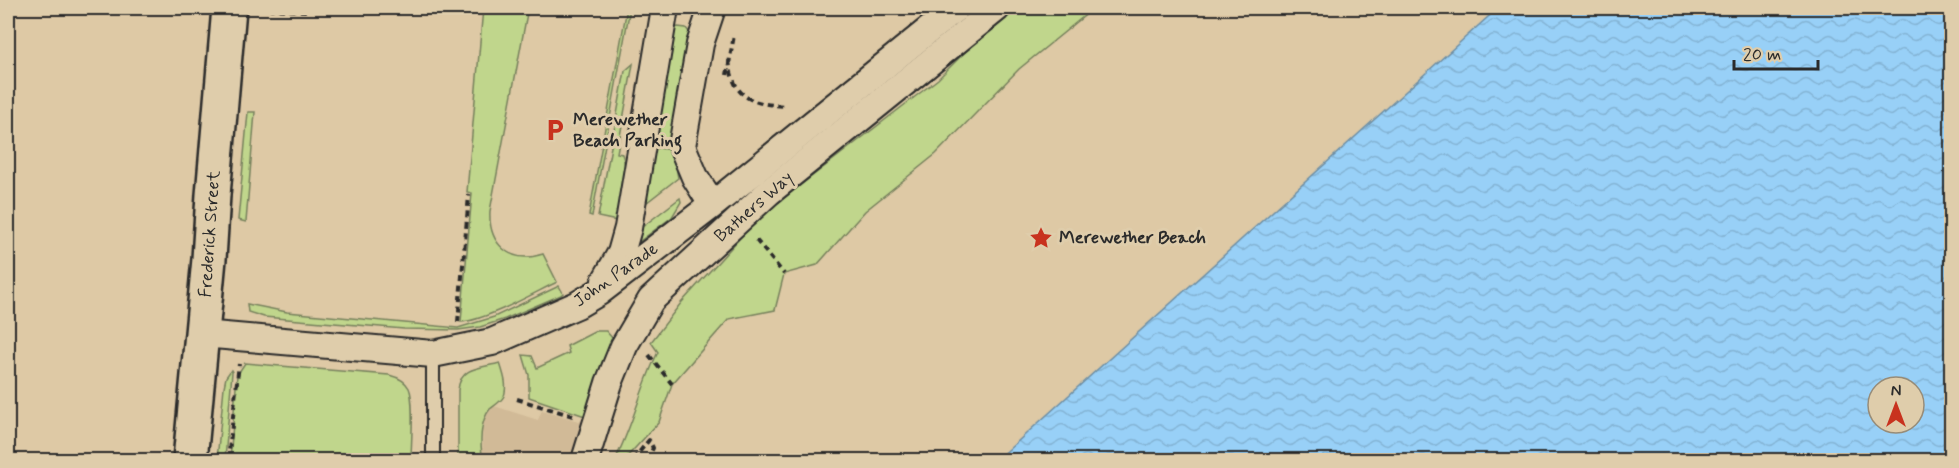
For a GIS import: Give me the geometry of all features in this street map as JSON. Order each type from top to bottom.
[{"type":"main road","name":"Frederick Street","points":[[190,460],[229,8]]},
{"type":"street","points":[[599,292],[621,253],[628,228],[665,8]]},
{"type":"street","points":[[712,8],[700,44],[682,146],[695,177],[712,204]]},
{"type":"street","name":"John Parade","points":[[202,334],[433,354],[492,342],[577,305],[599,292],[956,8]]},
{"type":"street","name":"Bathers Way","points":[[585,460],[609,383],[624,346],[651,300],[769,192],[997,8]]},
{"type":"lane","points":[[433,354],[433,460]]},
{"type":"path","points":[[258,8],[308,11]]},
{"type":"path","points":[[727,75],[736,24]]},
{"type":"path","points":[[729,60],[732,78],[743,95],[766,105],[786,106]]},
{"type":"path","points":[[458,325],[469,195]]},
{"type":"path","points":[[752,236],[784,274]]},
{"type":"path","points":[[646,352],[672,384]]},
{"type":"path","points":[[228,460],[238,368],[241,361]]},
{"type":"path","points":[[518,399],[596,423]]},
{"type":"path","points":[[633,460],[649,440],[653,448],[647,460]]},
{"type":"shaded area","points":[[494,406],[538,420],[542,410],[585,423],[574,460],[483,460],[482,429],[485,416]]},
{"type":"green space","points":[[483,8],[528,8],[490,211],[490,223],[497,242],[511,254],[531,257],[543,254],[557,282],[496,312],[461,322],[472,193],[467,192]]},
{"type":"green space","points":[[627,8],[630,8],[592,216],[589,215]]},
{"type":"green space","points":[[1017,8],[1094,8],[1019,69],[936,154],[865,211],[817,265],[784,274],[775,310],[729,319],[672,384],[659,422],[624,460],[615,460],[658,352],[651,342],[681,303],[758,218],[938,79],[980,37]]},
{"type":"green space","points":[[686,28],[692,36],[674,145],[650,141],[672,29]]},
{"type":"green space","points":[[633,64],[617,153],[622,154],[625,170],[617,221],[598,217],[625,71]]},
{"type":"green space","points":[[248,112],[255,112],[246,222],[238,220]]},
{"type":"green space","points":[[649,149],[666,149],[674,155],[678,178],[642,206]]},
{"type":"green space","points":[[680,198],[681,202],[672,217],[636,244],[633,234]]},
{"type":"green space","points":[[559,286],[563,293],[561,295],[505,319],[480,327],[458,330],[404,329],[264,317],[248,312],[247,304],[287,312],[458,328],[494,317]]},
{"type":"green space","points":[[596,331],[606,331],[613,339],[588,417],[529,397],[529,375],[523,355],[532,356],[537,368],[569,353],[567,346]]},
{"type":"green space","points":[[245,363],[389,375],[400,379],[407,385],[411,394],[411,460],[230,460],[237,375]]},
{"type":"green space","points":[[500,363],[505,379],[505,392],[500,402],[486,414],[484,420],[481,441],[483,460],[458,460],[460,382],[467,372],[473,369]]},
{"type":"green space","points":[[231,370],[225,460],[217,460],[224,387],[226,377]]},
{"type":"water","points":[[1498,8],[1951,8],[1951,460],[997,460]]},
{"type":"place","name":"Merewether Beach Parking","points":[[555,130]]},
{"type":"place","name":"Merewether Beach","points":[[1041,238]]}]
